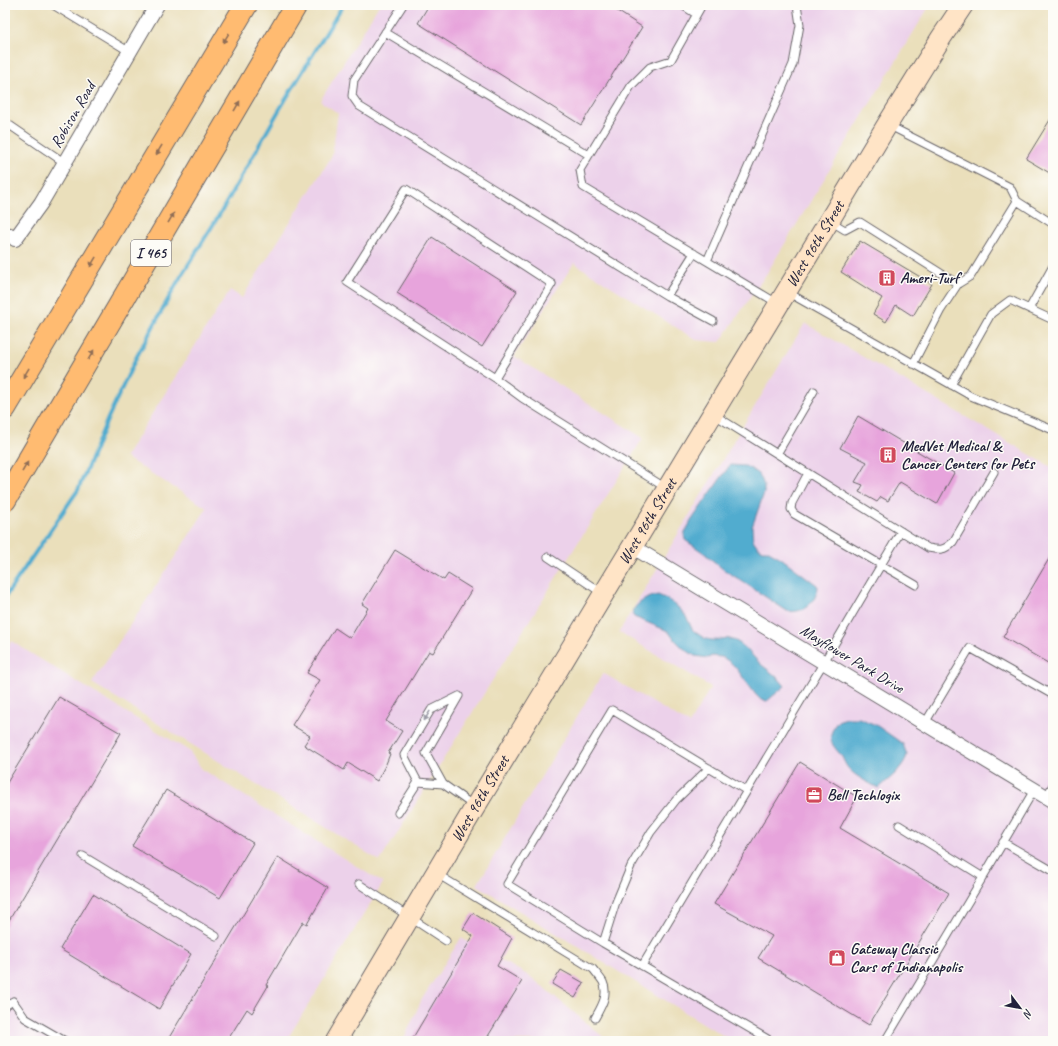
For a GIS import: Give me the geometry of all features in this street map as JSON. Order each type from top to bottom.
[{"type":"highway","name":"I 465","points":[[5,408],[246,5]]},
{"type":"highway","name":"I 465","points":[[5,500],[296,5]]},
{"type":"street","name":"Robison Road","points":[[13,235],[41,203],[157,5]]},
{"type":"street","name":"West 96th Street","points":[[336,1041],[475,807],[887,125],[963,5]]},
{"type":"street","name":"Mayflower Park Drive","points":[[633,547],[925,724],[1046,793]]},
{"type":"lane","points":[[52,5],[130,52]]},
{"type":"lane","points":[[403,5],[354,80],[352,96],[359,106],[666,296],[712,321]]},
{"type":"lane","points":[[682,5],[696,14]]},
{"type":"lane","points":[[702,5],[671,60],[650,67],[631,86],[580,170],[583,187],[707,261],[914,364],[971,396],[1053,430]]},
{"type":"lane","points":[[707,261],[793,64],[800,25],[797,5]]},
{"type":"lane","points":[[385,32],[589,155]]},
{"type":"lane","points":[[5,122],[65,163]]},
{"type":"lane","points":[[887,125],[1010,188],[1017,201],[1053,224]]},
{"type":"lane","points":[[495,378],[552,284],[406,189],[347,282],[495,378],[522,398],[668,489]]},
{"type":"lane","points":[[914,364],[941,310],[958,284],[971,276],[1017,201]]},
{"type":"lane","points":[[830,221],[845,230],[860,222],[958,284]]},
{"type":"lane","points":[[666,296],[694,253]]},
{"type":"lane","points":[[1029,309],[1053,266]]},
{"type":"lane","points":[[950,385],[991,314],[1010,300],[1053,320]]},
{"type":"lane","points":[[776,454],[814,391]]},
{"type":"lane","points":[[713,414],[928,548],[940,550],[948,547],[953,542],[994,472]]},
{"type":"lane","points":[[808,473],[792,503],[791,509],[794,514],[916,585]]},
{"type":"lane","points":[[642,966],[901,531]]},
{"type":"lane","points":[[548,557],[604,594]]},
{"type":"lane","points":[[925,724],[970,648],[1053,695]]},
{"type":"lane","points":[[418,782],[404,754],[431,710],[459,696],[426,753],[443,784],[475,807]]},
{"type":"lane","points":[[747,790],[612,710],[507,884],[603,943],[771,1041]]},
{"type":"lane","points":[[603,943],[616,902],[631,866],[651,832],[676,800],[709,768]]},
{"type":"lane","points":[[418,782],[443,784]]},
{"type":"lane","points":[[398,813],[418,782]]},
{"type":"lane","points":[[885,1041],[1003,842],[1046,793]]},
{"type":"lane","points":[[899,825],[983,877]]},
{"type":"lane","points":[[1003,842],[1053,871]]},
{"type":"lane","points":[[83,856],[216,936]]},
{"type":"lane","points":[[436,873],[593,969],[603,982],[606,994],[595,1018]]},
{"type":"lane","points":[[360,884],[409,918],[446,941]]},
{"type":"lane","points":[[5,1006],[13,1001],[25,1018],[65,1041]]},
{"type":"shaded area","points":[[379,5],[930,5],[767,273],[720,342],[696,340],[574,263],[514,356],[643,438],[380,861],[92,683],[207,508],[125,457],[230,290],[242,298],[332,156],[338,113],[320,101]]},
{"type":"shaded area","points":[[805,323],[1053,468],[1053,1041],[732,1041],[477,885],[603,673],[689,724],[711,687],[619,632]]},
{"type":"shaded area","points":[[11,641],[189,751],[202,769],[383,883],[286,1041],[5,1041],[5,651]]},
{"type":"shaded area","points":[[461,938],[531,977],[608,1041],[403,1041],[422,999]]},
{"type":"water","points":[[730,465],[745,466],[758,474],[762,480],[764,493],[752,527],[753,540],[758,547],[781,558],[817,585],[818,587],[815,598],[803,609],[798,611],[787,611],[724,570],[704,553],[685,540],[684,535],[691,521]]},
{"type":"water","points":[[658,595],[667,599],[679,608],[685,615],[694,631],[703,637],[714,640],[728,639],[740,643],[785,686],[767,701],[761,700],[736,668],[724,658],[695,656],[683,648],[668,631],[634,617],[632,614],[633,610],[638,604],[650,597]]},
{"type":"water","points":[[847,718],[859,718],[876,725],[903,744],[907,755],[905,761],[896,773],[879,788],[861,779],[850,770],[832,743],[831,736],[835,725],[838,721]]},
{"type":"building","points":[[429,5],[608,5],[642,27],[581,125],[418,23]]},
{"type":"building","points":[[1053,115],[1053,175],[1026,159]]},
{"type":"building","points":[[432,237],[517,291],[482,347],[397,293]]},
{"type":"building","name":"Ameri-Turf","points":[[860,241],[932,284],[913,316],[896,305],[886,322],[873,314],[882,298],[841,272]]},
{"type":"building","name":"MedVet Medical & Cancer Centers for Pets","points":[[858,416],[954,473],[937,504],[900,482],[888,501],[881,497],[877,502],[859,492],[863,485],[855,482],[867,462],[840,448]]},
{"type":"building","points":[[395,550],[444,580],[448,574],[472,589],[433,653],[429,651],[386,721],[402,731],[388,753],[390,754],[377,781],[348,763],[344,770],[304,745],[310,736],[292,725],[320,680],[307,673],[335,628],[350,638],[368,608],[362,604]]},
{"type":"building","points":[[1053,552],[1053,666],[1003,637]]},
{"type":"building","points":[[59,697],[121,733],[5,927],[5,786]]},
{"type":"building","points":[[800,762],[857,797],[840,828],[949,893],[869,1025],[758,958],[772,936],[714,904]]},
{"type":"building","points":[[166,790],[253,843],[220,898],[132,846]]},
{"type":"building","points":[[278,857],[328,888],[307,924],[303,922],[266,985],[268,986],[252,1013],[247,1009],[227,1041],[167,1041]]},
{"type":"building","points":[[93,894],[191,954],[159,1009],[60,949]]},
{"type":"building","points":[[473,913],[512,938],[497,966],[522,981],[485,1041],[411,1041],[473,936],[463,929]]},
{"type":"building","points":[[561,970],[584,983],[575,998],[552,984]]},
{"type":"waterway","points":[[5,597],[78,490],[108,418],[136,358],[177,283],[221,212],[278,112],[343,5]]},
{"type":"place","name":"Ameri-Turf","points":[[887,278]]},
{"type":"place","name":"MedVet Medical & Cancer Centers for Pets","points":[[888,455]]},
{"type":"place","name":"Bell Techlogix","points":[[814,795]]},
{"type":"place","name":"Gateway Classic Cars of Indianapolis","points":[[837,958]]}]
